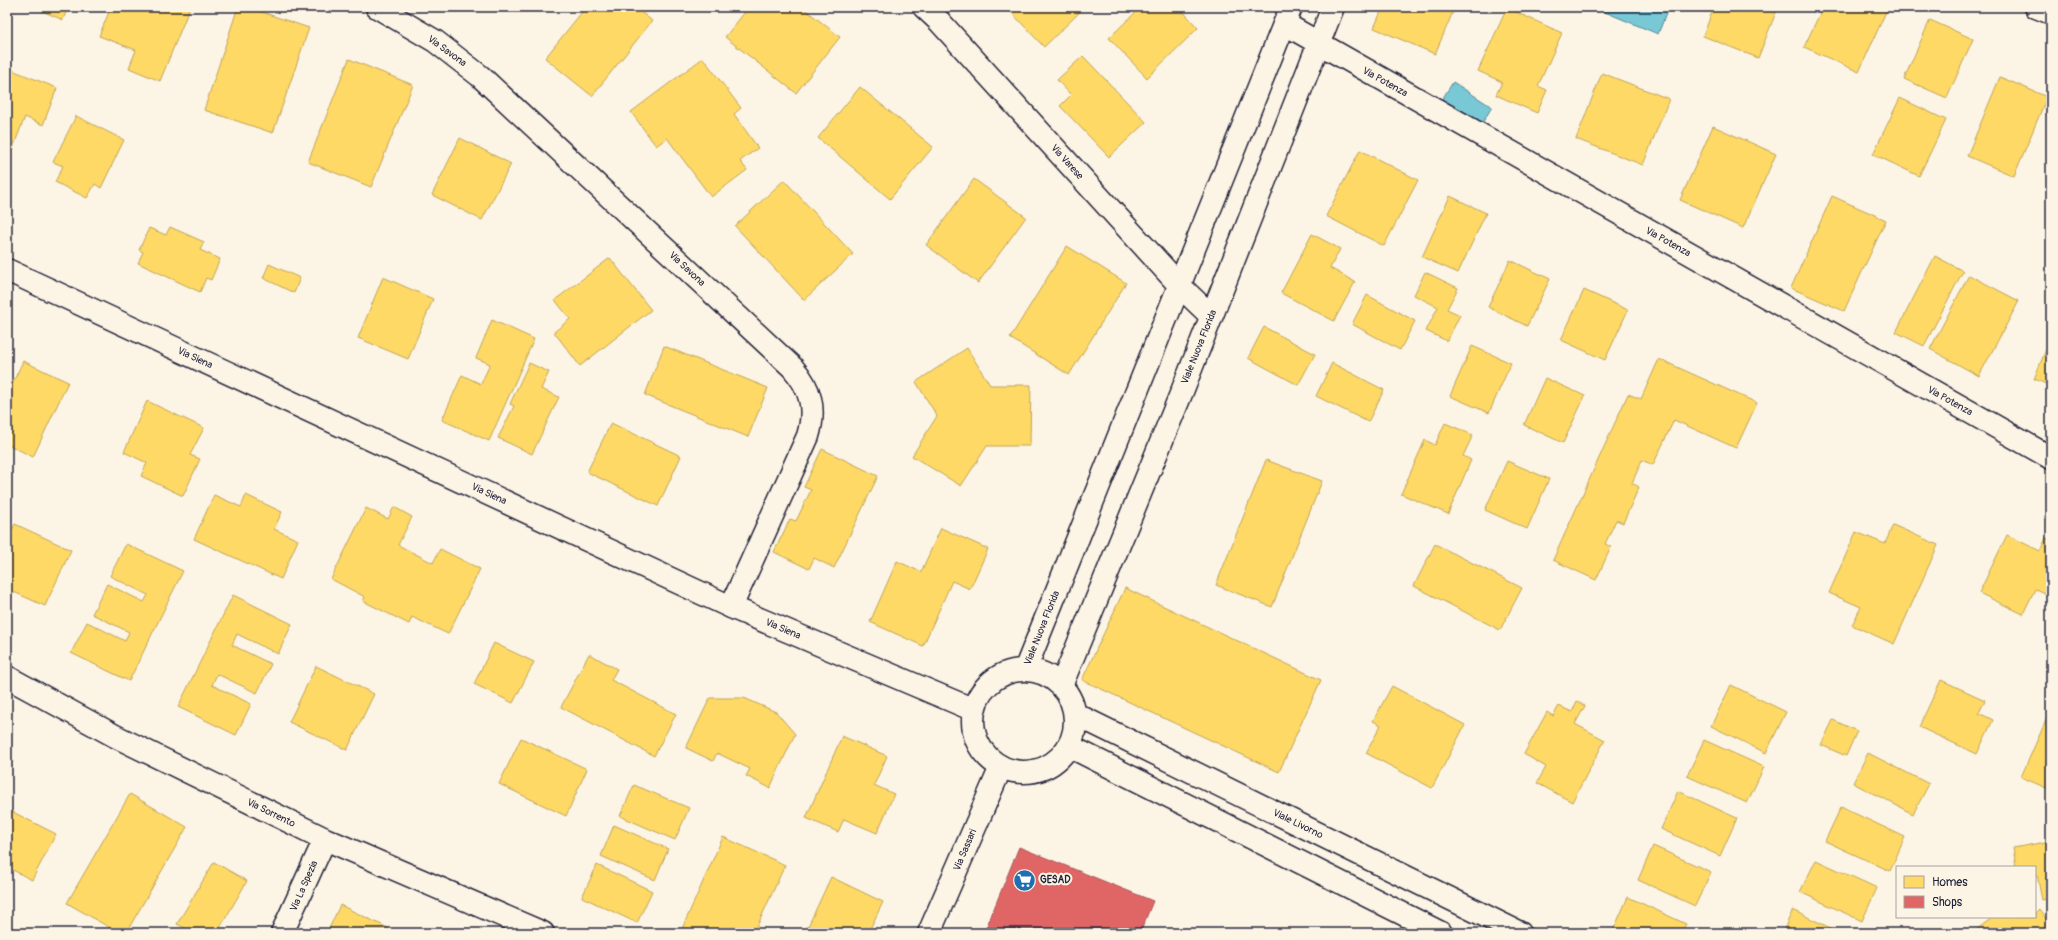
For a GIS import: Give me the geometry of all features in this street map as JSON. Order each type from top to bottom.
[{"type":"street","name":"Via Savona","points":[[377,7],[435,41],[480,76],[792,367],[805,384],[813,404],[812,421],[808,436],[731,607]]},
{"type":"street","name":"Via Varese","points":[[924,7],[939,21],[1181,286],[1211,316]]},
{"type":"street","name":"Viale Nuova Florida","points":[[1061,686],[1211,316],[1333,7]]},
{"type":"street","points":[[2036,7],[2051,14]]},
{"type":"street","name":"Viale Nuova Florida","points":[[1026,670],[1288,16]]},
{"type":"street","name":"Via Potenza","points":[[1288,16],[1318,44],[2051,458]]},
{"type":"street","name":"Via Siena","points":[[7,270],[731,607],[974,710]]},
{"type":"street","points":[[1026,670],[1039,672],[1051,678],[1061,686],[1070,699],[1075,714],[1075,730],[1069,746],[1060,759],[1047,768],[1032,772],[1016,772],[1001,767],[987,757],[978,743],[974,727],[974,710],[981,694],[993,681],[1008,673],[1026,670]]},
{"type":"street","name":"Via Sorrento","points":[[7,677],[115,736],[325,839],[543,933]]},
{"type":"street","name":"Viale Livorno","points":[[1075,714],[1520,933]]},
{"type":"street","points":[[1069,746],[1435,932],[1444,896]]},
{"type":"street","name":"Via Sassari","points":[[929,933],[1001,767]]},
{"type":"street","name":"Via La Spezia","points":[[282,933],[325,839]]},
{"type":"water","points":[[1601,7],[1663,7],[1668,9],[1658,34],[1600,10]]},
{"type":"water","points":[[1453,82],[1492,107],[1478,130],[1439,104]]},
{"type":"building: Homes","points":[[33,7],[68,7],[63,20]]},
{"type":"building: Homes","points":[[111,7],[190,7],[160,81],[129,68],[136,50],[99,36]]},
{"type":"building: Homes","points":[[238,7],[247,7],[309,28],[273,133],[204,110]]},
{"type":"building: Homes","points":[[586,7],[635,7],[652,21],[592,96],[545,58]]},
{"type":"building: Homes","points":[[749,7],[802,7],[840,37],[796,93],[725,37]]},
{"type":"building: Homes","points":[[1009,7],[1085,7],[1044,47],[1008,9]]},
{"type":"building: Homes","points":[[1141,7],[1179,7],[1198,28],[1147,78],[1109,38]]},
{"type":"building: Homes","points":[[1383,7],[1455,7],[1435,54],[1374,28]]},
{"type":"building: Homes","points":[[1714,7],[1778,7],[1758,58],[1703,36]]},
{"type":"building: Homes","points":[[1823,7],[1888,7],[1859,72],[1804,47]]},
{"type":"building: Homes","points":[[1507,8],[1562,33],[1538,86],[1547,90],[1537,113],[1496,95],[1502,82],[1478,71]]},
{"type":"building: Homes","points":[[1930,20],[1973,39],[1947,98],[1904,79]]},
{"type":"building: Homes","points":[[1083,56],[1146,122],[1109,157],[1060,106],[1071,95],[1057,80]]},
{"type":"building: Homes","points":[[703,58],[741,108],[734,114],[758,148],[740,161],[747,170],[711,197],[667,138],[656,146],[631,112]]},
{"type":"building: Homes","points":[[349,59],[413,85],[371,187],[308,162]]},
{"type":"building: Homes","points":[[7,68],[57,88],[43,125],[25,117],[7,163]]},
{"type":"building: Homes","points":[[1602,73],[1669,99],[1643,165],[1576,139]]},
{"type":"building: Homes","points":[[2000,77],[2047,97],[2014,176],[1967,156]]},
{"type":"building: Homes","points":[[860,87],[933,147],[890,199],[818,138]]},
{"type":"building: Homes","points":[[1900,98],[1946,120],[1919,176],[1873,154]]},
{"type":"building: Homes","points":[[76,116],[124,140],[101,188],[95,184],[87,198],[55,182],[63,166],[53,162]]},
{"type":"building: Homes","points":[[1713,126],[1776,154],[1743,228],[1680,200]]},
{"type":"building: Homes","points":[[460,138],[511,164],[482,220],[432,195]]},
{"type":"building: Homes","points":[[1360,150],[1418,180],[1384,246],[1326,216]]},
{"type":"building: Homes","points":[[974,179],[1026,217],[978,283],[926,245]]},
{"type":"building: Homes","points":[[784,180],[853,254],[804,300],[735,226]]},
{"type":"building: Homes","points":[[1450,196],[1486,213],[1458,273],[1422,257]]},
{"type":"building: Homes","points":[[1832,196],[1886,220],[1844,311],[1791,288]]},
{"type":"building: Homes","points":[[170,227],[204,242],[200,250],[220,259],[211,280],[206,278],[200,292],[138,263],[143,252],[139,250],[149,228],[166,235]]},
{"type":"building: Homes","points":[[1312,234],[1340,249],[1330,268],[1355,282],[1334,321],[1281,293]]},
{"type":"building: Homes","points":[[1067,246],[1126,283],[1069,375],[1010,338]]},
{"type":"building: Homes","points":[[1935,256],[1963,271],[1924,346],[1896,332]]},
{"type":"building: Homes","points":[[610,258],[651,310],[580,366],[554,332],[570,319],[555,300]]},
{"type":"building: Homes","points":[[1510,260],[1550,279],[1527,326],[1488,307]]},
{"type":"building: Homes","points":[[269,264],[300,278],[294,293],[263,278]]},
{"type":"building: Homes","points":[[1425,272],[1458,288],[1447,309],[1460,315],[1447,341],[1426,331],[1438,307],[1414,295]]},
{"type":"building: Homes","points":[[1969,275],[2019,301],[1979,376],[1930,349]]},
{"type":"building: Homes","points":[[383,277],[433,299],[408,359],[358,338]]},
{"type":"building: Homes","points":[[1584,290],[1628,310],[1605,360],[1561,340]]},
{"type":"building: Homes","points":[[1367,295],[1415,321],[1400,350],[1352,324]]},
{"type":"building: Homes","points":[[492,320],[534,339],[489,441],[442,420],[462,375],[481,384],[490,364],[476,358]]},
{"type":"building: Homes","points":[[1264,327],[1315,354],[1298,385],[1248,358]]},
{"type":"building: Homes","points":[[2051,337],[2051,386],[2034,379]]},
{"type":"building: Homes","points":[[664,346],[768,388],[748,437],[645,395]]},
{"type":"building: Homes","points":[[1472,346],[1511,363],[1489,413],[1450,396]]},
{"type":"building: Homes","points":[[967,348],[990,385],[1031,385],[1030,446],[987,446],[961,486],[912,456],[937,416],[916,382]]},
{"type":"building: Homes","points":[[1659,359],[1757,403],[1736,448],[1674,420],[1653,465],[1642,460],[1632,483],[1639,487],[1623,523],[1616,520],[1605,544],[1611,547],[1596,580],[1553,560],[1628,394],[1641,399]]},
{"type":"building: Homes","points":[[23,361],[68,382],[33,457],[7,444],[7,395]]},
{"type":"building: Homes","points":[[529,363],[549,372],[541,389],[559,397],[532,454],[498,438],[514,406],[510,404]]},
{"type":"building: Homes","points":[[1332,363],[1384,390],[1368,422],[1316,396]]},
{"type":"building: Homes","points":[[1545,378],[1585,396],[1563,443],[1524,425]]},
{"type":"building: Homes","points":[[147,401],[204,428],[190,455],[200,459],[183,496],[141,476],[147,463],[124,452]]},
{"type":"building: Homes","points":[[611,423],[681,456],[658,506],[587,472]]},
{"type":"building: Homes","points":[[1445,423],[1473,435],[1463,456],[1471,460],[1448,514],[1401,494],[1425,440],[1435,445]]},
{"type":"building: Homes","points":[[822,449],[878,476],[834,568],[814,558],[809,569],[774,552],[790,519],[796,521],[811,490],[804,487]]},
{"type":"building: Homes","points":[[1266,460],[1322,481],[1272,607],[1216,585]]},
{"type":"building: Homes","points":[[1507,461],[1549,479],[1527,529],[1485,510]]},
{"type":"building: Homes","points":[[214,495],[241,507],[246,495],[282,512],[274,529],[298,540],[281,579],[194,539]]},
{"type":"building: Homes","points":[[394,507],[412,517],[398,545],[433,563],[440,549],[480,569],[448,634],[412,617],[409,624],[363,601],[365,597],[331,579],[366,508],[388,519]]},
{"type":"building: Homes","points":[[15,524],[71,550],[45,606],[7,589],[7,540]]},
{"type":"building: Homes","points":[[1893,525],[1938,545],[1894,644],[1852,625],[1861,607],[1829,593],[1856,532],[1885,544]]},
{"type":"building: Homes","points":[[941,528],[988,549],[970,589],[952,581],[923,646],[870,622],[897,561],[921,572]]},
{"type":"building: Homes","points":[[2007,535],[2040,551],[2046,538],[2051,540],[2051,596],[2035,589],[2023,614],[1979,593]]},
{"type":"building: Homes","points":[[126,544],[183,571],[129,681],[71,653],[87,622],[125,641],[129,632],[92,614],[107,584],[144,602],[148,595],[110,576]]},
{"type":"building: Homes","points":[[1435,544],[1522,588],[1500,630],[1414,586]]},
{"type":"building: Homes","points":[[1125,588],[1321,680],[1279,772],[1082,680]]},
{"type":"building: Homes","points":[[233,595],[292,624],[278,654],[237,634],[232,645],[271,664],[257,693],[217,674],[212,685],[251,704],[236,735],[178,707]]},
{"type":"building: Homes","points":[[494,643],[534,662],[513,703],[474,684]]},
{"type":"building: Homes","points":[[589,654],[617,669],[611,680],[676,714],[654,756],[561,707]]},
{"type":"building: Homes","points":[[316,666],[374,694],[347,750],[289,722]]},
{"type":"building: Homes","points":[[1941,680],[1985,700],[1979,713],[1993,720],[1977,754],[1919,727]]},
{"type":"building: Homes","points":[[1731,685],[1786,712],[1766,753],[1711,726]]},
{"type":"building: Homes","points":[[1392,686],[1465,725],[1432,788],[1366,753],[1381,725],[1373,721]]},
{"type":"building: Homes","points":[[710,698],[744,698],[776,712],[795,734],[770,788],[746,776],[750,769],[717,753],[713,761],[686,748]]},
{"type":"building: Homes","points":[[1577,701],[1585,706],[1575,724],[1605,740],[1572,802],[1537,783],[1546,767],[1524,754],[1547,712],[1553,716],[1559,706],[1572,712]]},
{"type":"building: Homes","points":[[2051,709],[2051,790],[2021,777]]},
{"type":"building: Homes","points":[[1833,720],[1857,731],[1846,756],[1821,745]]},
{"type":"building: Homes","points":[[842,736],[887,756],[874,785],[894,794],[877,833],[844,819],[838,832],[806,818]]},
{"type":"building: Homes","points":[[521,738],[587,769],[566,816],[499,784]]},
{"type":"building: Homes","points":[[1704,740],[1764,767],[1747,803],[1687,776]]},
{"type":"building: Homes","points":[[1868,753],[1929,784],[1913,814],[1853,783]]},
{"type":"building: Homes","points":[[634,785],[689,808],[675,840],[620,816]]},
{"type":"building: Homes","points":[[1678,791],[1737,818],[1720,856],[1661,829]]},
{"type":"building: Homes","points":[[130,794],[187,827],[126,933],[119,933],[67,903]]},
{"type":"building: Homes","points":[[1841,807],[1905,837],[1890,871],[1825,841]]},
{"type":"building: Homes","points":[[7,809],[56,834],[32,880],[7,867]]},
{"type":"building: Homes","points":[[614,825],[668,849],[655,880],[601,856]]},
{"type":"building: Homes","points":[[723,837],[785,865],[754,933],[686,933],[681,931]]},
{"type":"building: Homes","points":[[2051,841],[2051,898],[2042,900],[2036,875],[2036,866],[2016,866],[2013,848]]},
{"type":"building: Homes","points":[[1653,846],[1711,872],[1695,906],[1638,880]]},
{"type":"building: Homes","points":[[1816,860],[1877,888],[1862,921],[1800,892]]},
{"type":"building: Homes","points":[[214,862],[247,881],[217,933],[194,933],[177,924]]},
{"type":"building: Homes","points":[[597,865],[652,891],[637,923],[582,897]]},
{"type":"building: Homes","points":[[831,877],[883,902],[868,933],[805,933]]},
{"type":"building: Homes","points":[[1628,897],[1686,924],[1681,933],[1618,933],[1613,931]]},
{"type":"building: Homes","points":[[340,905],[388,928],[386,933],[327,933]]},
{"type":"building: Homes","points":[[2039,909],[2051,925],[2042,933],[1972,933],[1992,918],[2036,918],[2036,912]]},
{"type":"building: Homes","points":[[1793,910],[1841,933],[1782,933]]},
{"type":"building: Shops","points":[[1019,847],[1153,901],[1140,933],[984,933]]},
{"type":"place","name":"GESAD","points":[[1025,880]]}]
